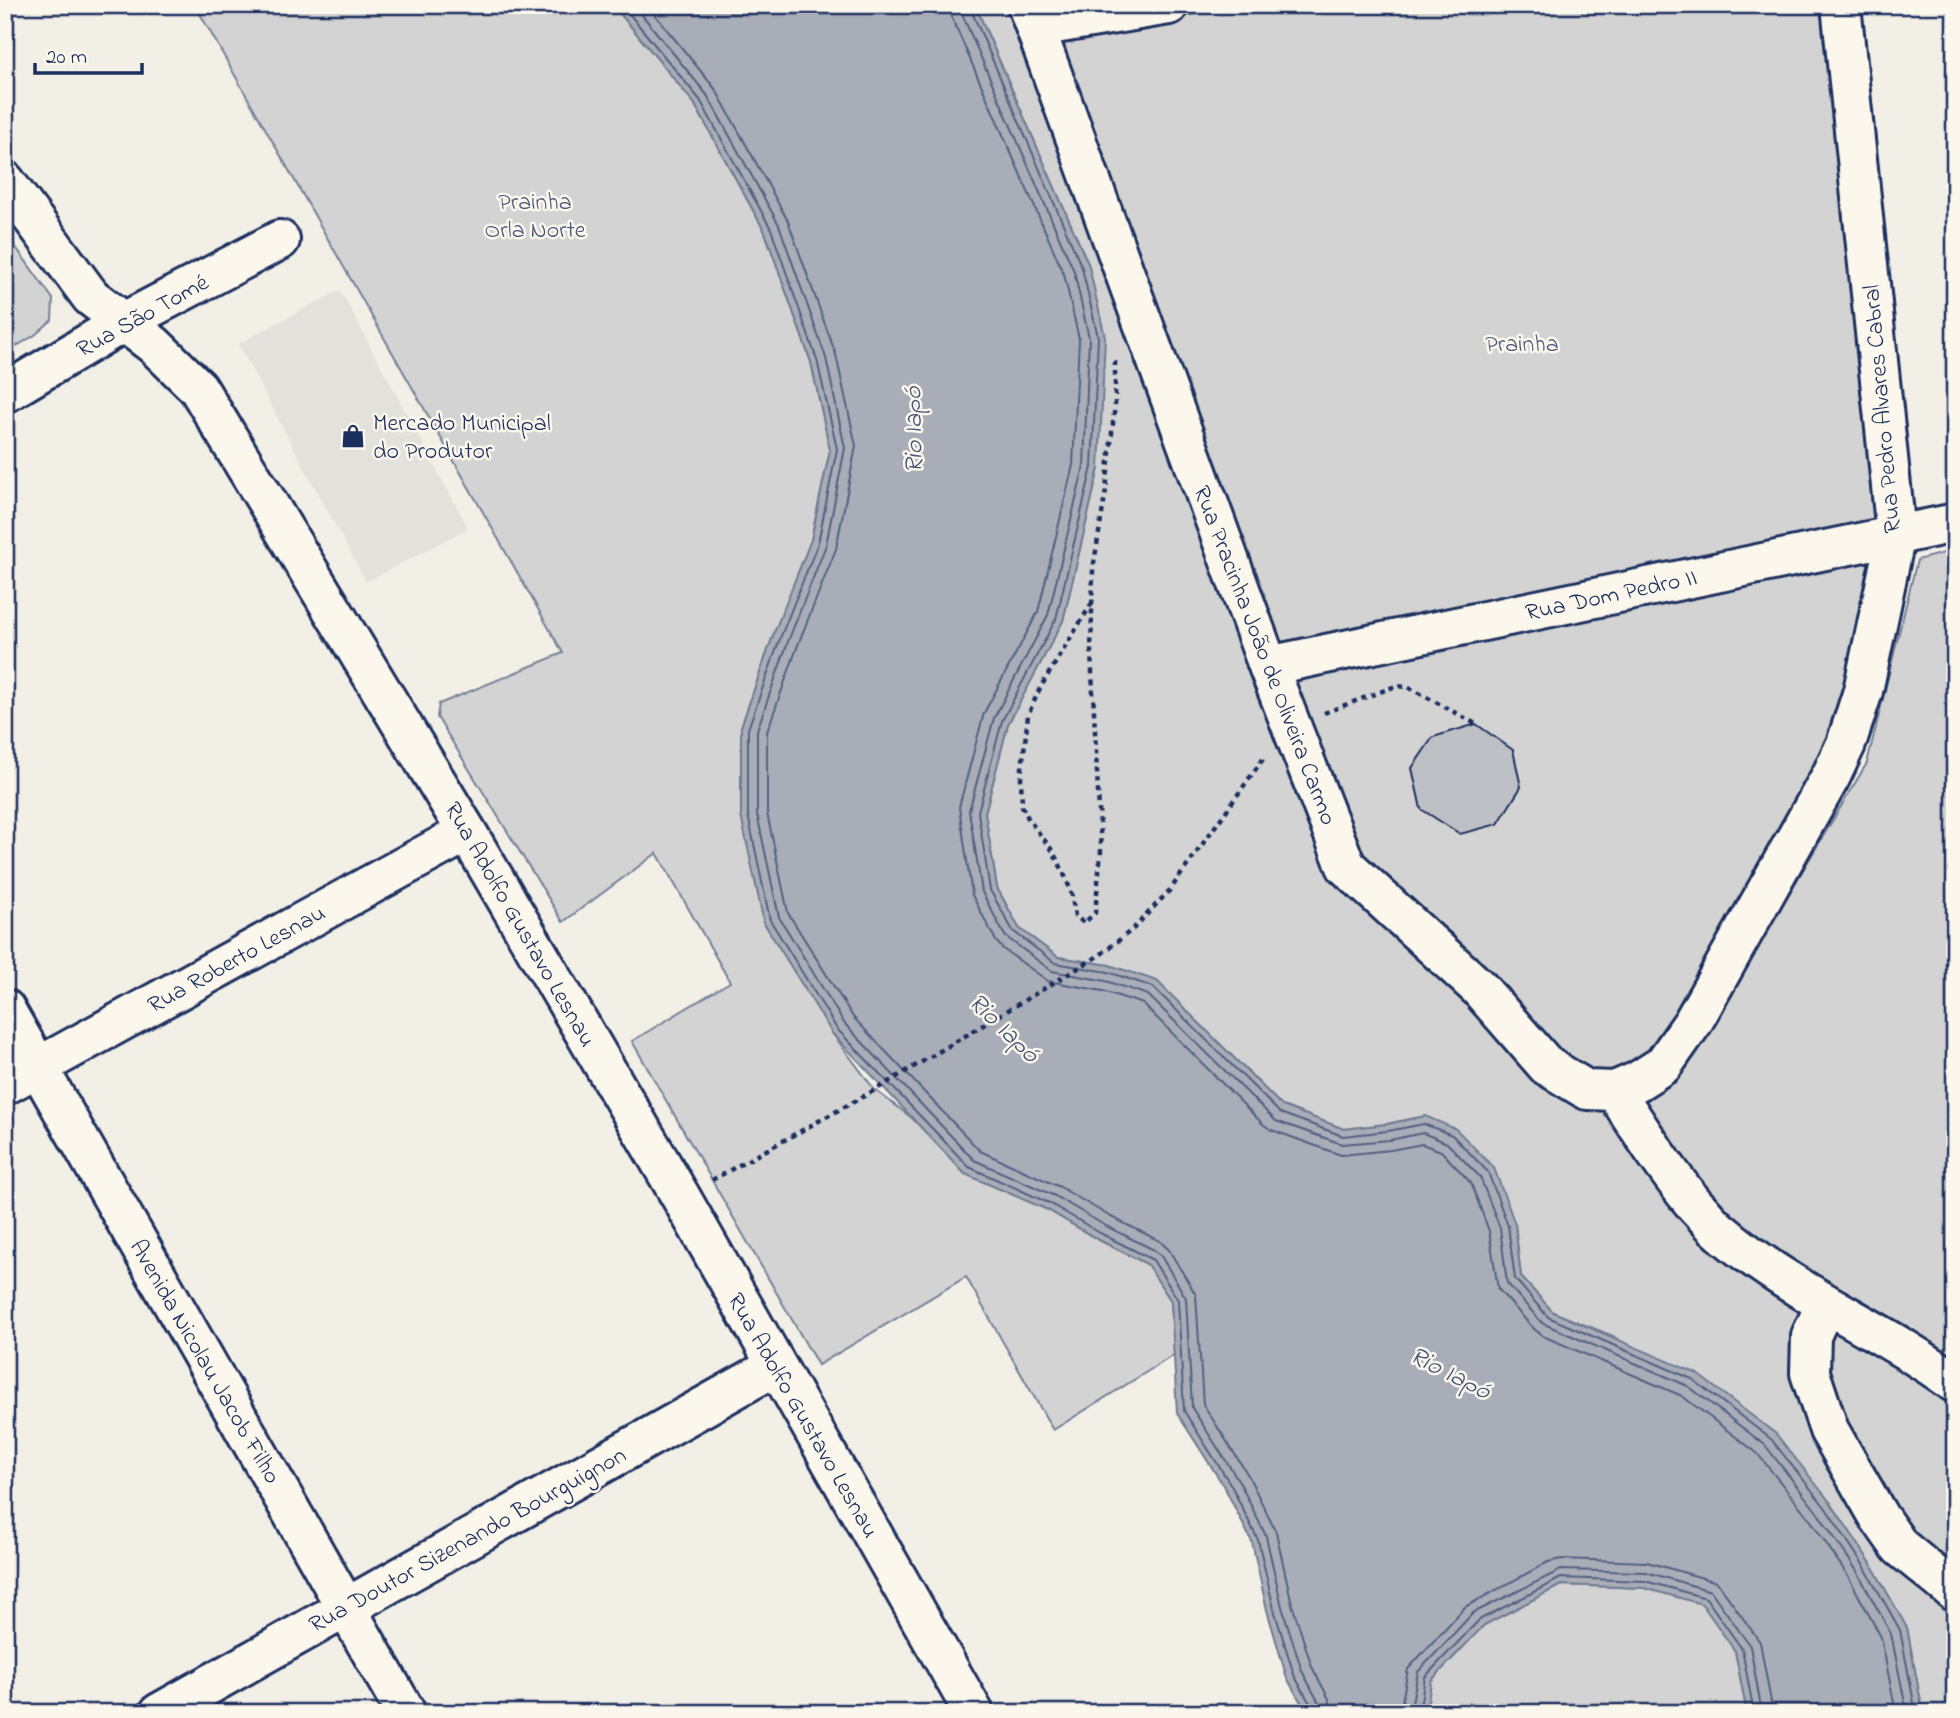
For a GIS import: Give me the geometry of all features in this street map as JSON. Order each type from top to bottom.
[{"type":"street","points":[[1032,16],[1169,5]]},
{"type":"street","name":"Rua Pedro Alvares Cabral","points":[[1615,1091],[1638,1081],[1663,1065],[1693,1022],[1831,776],[1846,744],[1863,691],[1896,534],[1841,5]]},
{"type":"street","name":"Rua Pracinha João de Oliveira Carmo","points":[[1032,16],[1268,666],[1346,866],[1479,988],[1547,1066],[1587,1090],[1615,1091]]},
{"type":"street","name":"Rua Adolfo Gustavo Lesnau","points":[[5,181],[91,297],[154,345],[198,388],[467,832],[682,1199],[974,1713]]},
{"type":"street","name":"Rua São Tomé","points":[[5,393],[124,322],[280,240]]},
{"type":"street","name":"Rua Dom Pedro II","points":[[1268,666],[1955,523]]},
{"type":"street","name":"Rua Roberto Lesnau","points":[[22,1076],[467,832]]},
{"type":"street","name":"Avenida Nicolau Jacob Filho","points":[[5,1009],[22,1076],[346,1606],[406,1713]]},
{"type":"street","points":[[1615,1091],[1658,1158],[1719,1231],[1768,1268],[1825,1305],[1909,1352],[1955,1383]]},
{"type":"street","points":[[1825,1305],[1811,1336],[1810,1373],[1829,1430],[1867,1497],[1900,1546],[1955,1592]]},
{"type":"street","name":"Rua Doutor Sizenando Bourguignon","points":[[159,1713],[776,1366]]},
{"type":"path","points":[[1093,603],[1040,688],[1028,715],[1020,778],[1022,806],[1029,820],[1052,850],[1071,891],[1076,916],[1084,923],[1095,913],[1101,851],[1091,652],[1093,603],[1093,569],[1106,490],[1115,404],[1114,354]]},
{"type":"path","points":[[682,1199],[875,1090],[1100,955]]},
{"type":"shaded area","name":"Mercado Municipal do Produtor","points":[[340,290],[468,528],[366,582],[238,344]]},
{"type":"green space","name":"Prainha Orla Norte","points":[[195,5],[613,5],[694,103],[765,232],[811,362],[830,450],[811,540],[741,727],[832,1033],[875,1090],[912,1118],[965,1174],[1048,1210],[1147,1264],[1171,1301],[1174,1355],[1053,1430],[966,1277],[818,1365],[632,1041],[730,982],[657,853],[563,922],[437,717],[439,704],[563,653]]},
{"type":"green space","points":[[975,5],[1022,5],[1339,868],[1557,1083],[1682,1072],[1867,763],[1917,560],[1955,550],[1955,1713],[1923,1713],[1907,1628],[1870,1562],[1830,1502],[1613,1336],[1553,1312],[1521,1277],[1515,1224],[1425,1116],[1344,1129],[1282,1106],[1157,981],[1109,965],[1058,957],[1019,928],[997,888],[985,813],[1008,724],[1063,621],[1099,468],[1089,266]]},
{"type":"green space","name":"Prainha","points":[[1249,5],[1832,5],[1875,512],[1874,554],[1831,737],[1656,1045],[1613,1076],[1586,1073],[1549,1052],[1453,935],[1364,859],[1341,820],[1054,39]]},
{"type":"green space","points":[[5,232],[53,299],[52,320],[35,335],[5,353]]},
{"type":"green space","points":[[1561,1585],[1644,1588],[1702,1603],[1735,1651],[1747,1713],[1426,1713],[1431,1681],[1484,1625]]},
{"type":"water","name":"Rio Iapó","points":[[613,5],[975,5],[1089,266],[1105,337],[1099,468],[1063,621],[1008,724],[985,813],[997,888],[1019,928],[1058,957],[1109,965],[1157,981],[1282,1106],[1344,1129],[1425,1116],[1456,1129],[1494,1168],[1515,1224],[1521,1277],[1553,1312],[1696,1373],[1776,1434],[1830,1502],[1870,1562],[1907,1628],[1923,1713],[1747,1713],[1735,1651],[1702,1604],[1644,1588],[1561,1585],[1484,1625],[1431,1681],[1426,1713],[1307,1713],[1287,1678],[1267,1610],[1252,1542],[1225,1488],[1177,1413],[1171,1301],[1147,1264],[1048,1210],[965,1174],[832,1033],[764,923],[741,816],[741,727],[811,540],[830,450],[811,362],[765,232],[694,103]]},
{"type":"building","points":[[1476,724],[1513,750],[1521,787],[1498,824],[1460,834],[1421,809],[1412,768],[1433,737]]},
{"type":"place","name":"Mercado Municipal do Produtor","points":[[353,436]]}]
